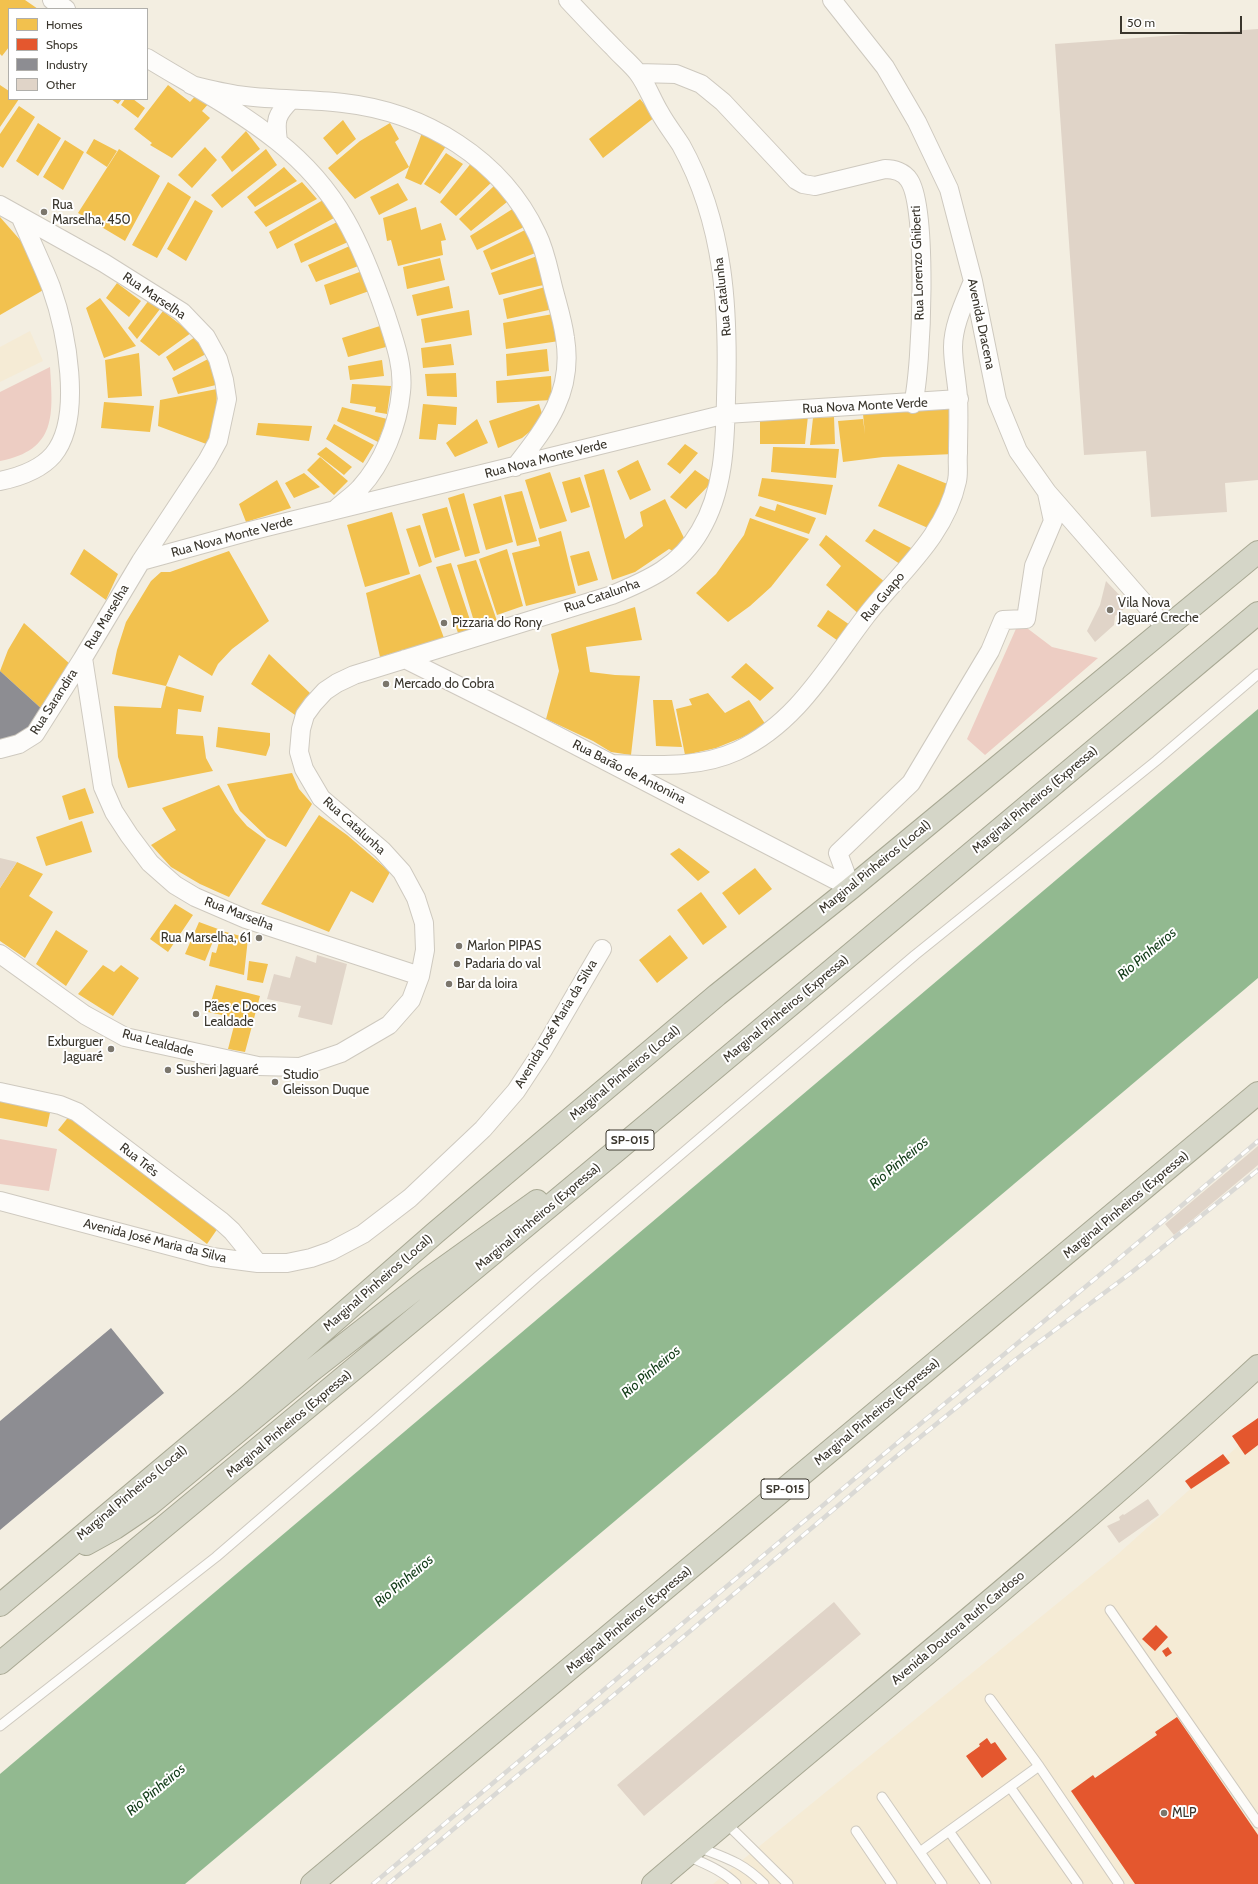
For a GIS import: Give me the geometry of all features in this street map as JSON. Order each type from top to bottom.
[{"type":"highway","name":"Marginal Pinheiros (Local)","points":[[0,1605],[49,1562],[249,1396],[435,1232],[717,995],[851,888],[1165,627],[1258,552]]},
{"type":"highway","name":"Marginal Pinheiros (Expressa)","points":[[0,1663],[616,1151],[1258,613]]},
{"type":"highway","name":"Marginal Pinheiros (Expressa)","points":[[312,1884],[1258,1093]]},
{"type":"highway","points":[[49,1562],[115,1528],[148,1505],[312,1370],[427,1280],[529,1206],[616,1151]]},
{"type":"highway","name":"Avenida Doutora Ruth Cardoso","points":[[653,1884],[1115,1494],[1193,1426],[1258,1366]]},
{"type":"street","points":[[52,0],[64,8]]},
{"type":"street","name":"Rua Catalunha","points":[[420,976],[425,950],[424,923],[416,898],[402,872],[382,850],[321,798],[304,769],[299,752],[301,729],[305,715],[325,691],[337,683],[354,675],[612,595],[648,580],[665,569],[682,555],[700,532],[712,507],[724,456],[728,346],[723,273],[713,227],[701,188],[681,145],[660,113],[638,73],[568,0]]},
{"type":"street","name":"Avenida Dracena","points":[[832,0],[885,67],[917,122],[949,189],[973,281],[997,400],[1004,421],[1018,451],[1047,492],[1165,627]]},
{"type":"street","points":[[148,59],[227,106],[278,141],[307,169],[328,193],[354,233],[374,280],[394,340],[402,379],[400,405],[394,427],[385,449],[373,471],[360,488],[333,511]]},
{"type":"street","name":"Rua Lorenzo Ghiberti","points":[[638,73],[676,74],[700,84],[722,102],[796,180],[803,184],[810,186],[823,185],[885,169],[896,170],[909,179],[914,188],[918,212],[920,257],[920,336],[916,389],[913,404]]},
{"type":"street","points":[[190,85],[244,96],[343,103],[372,109],[413,121],[434,130],[474,154],[501,179],[528,216],[538,235],[546,259],[565,337],[567,370],[562,391],[552,416],[542,433],[515,467]]},
{"type":"street","points":[[278,141],[276,126],[277,118],[280,111],[291,100]]},
{"type":"street","name":"Rua Marselha","points":[[0,205],[104,263],[182,312],[206,337],[218,359],[224,380],[227,399],[218,441],[207,461],[141,561],[83,658],[104,787],[114,812],[150,863],[175,885],[218,908],[420,976]]},
{"type":"street","points":[[0,481],[28,473],[52,456],[63,438],[70,402],[69,368],[66,344],[51,289],[21,218]]},
{"type":"street","name":"Rua Guapo","points":[[612,764],[664,765],[715,760],[738,751],[761,738],[793,713],[817,685],[866,616],[928,544],[942,521],[957,480],[958,400],[953,346],[958,322],[973,281]]},
{"type":"street","name":"Rua Nova Monte Verde","points":[[141,561],[250,531],[726,414],[913,404],[958,400]]},
{"type":"street","points":[[851,888],[838,853],[911,784],[990,651],[1003,620],[1026,620],[1034,566],[1053,521],[1047,492]]},
{"type":"street","name":"Rua Sarandira","points":[[0,749],[19,744],[28,740],[35,734],[43,724],[83,658]]},
{"type":"street","name":"Rua Barão de Antonina","points":[[405,659],[851,888]]},
{"type":"street","name":"Avenida José Maria da Silva","points":[[0,1201],[212,1257],[258,1263],[287,1263],[311,1258],[331,1251],[363,1234],[410,1198],[483,1129],[516,1091],[544,1050],[602,949]]},
{"type":"street","name":"Rua Lealdade","points":[[0,954],[85,1015],[125,1037],[258,1066],[300,1067],[341,1053],[389,1025],[411,1000],[420,976]]},
{"type":"street","name":"Rua Três","points":[[0,1092],[60,1105],[78,1112],[221,1221],[232,1231],[258,1263]]},
{"type":"lane","points":[[0,1726],[216,1557],[543,1272],[909,960],[1156,761],[1258,674]]},
{"type":"lane","points":[[1110,1610],[1258,1823]]},
{"type":"lane","points":[[990,1699],[1039,1766],[1119,1884]]},
{"type":"lane","points":[[920,1852],[1039,1766]]},
{"type":"lane","points":[[1010,1787],[1078,1884]]},
{"type":"lane","points":[[882,1797],[942,1884]]},
{"type":"lane","points":[[726,1823],[788,1884]]},
{"type":"lane","points":[[856,1831],[892,1884]]},
{"type":"lane","points":[[949,1831],[986,1884]]},
{"type":"lane","points":[[692,1851],[712,1867],[725,1874],[736,1884]]},
{"type":"lane","points":[[692,1851],[739,1863],[750,1870],[764,1884]]},
{"type":"shaded area","points":[[30,331],[43,361],[0,382],[0,347]]},
{"type":"shaded area","points":[[50,367],[51,415],[48,428],[42,439],[32,448],[19,456],[0,461],[0,392]]},
{"type":"shaded area","points":[[1019,622],[1052,647],[1098,658],[985,755],[967,739]]},
{"type":"shaded area","points":[[0,1139],[57,1149],[49,1191],[0,1184]]},
{"type":"shaded area","points":[[1258,1428],[1258,1884],[713,1884],[1118,1554]]},
{"type":"water","name":"Rio Pinheiros","points":[[1258,709],[1258,978],[185,1884],[0,1884],[0,1774]]},
{"type":"building: Homes","points":[[0,0],[25,0],[37,8],[8,8],[8,48],[2,56],[0,54]]},
{"type":"building: Homes","points":[[0,85],[8,90],[8,100],[18,100],[0,127]]},
{"type":"building: Homes","points":[[168,85],[190,102],[197,94],[210,102],[202,111],[210,118],[172,158],[150,145],[152,143],[134,129]]},
{"type":"building: Homes","points":[[640,99],[655,117],[603,158],[589,139]]},
{"type":"building: Homes","points":[[112,100],[121,100],[118,104]]},
{"type":"building: Homes","points":[[124,100],[134,100],[145,108],[138,118],[121,105]]},
{"type":"building: Homes","points":[[19,106],[35,117],[3,168],[0,166],[0,134]]},
{"type":"building: Homes","points":[[343,120],[356,139],[337,155],[323,138]]},
{"type":"building: Homes","points":[[38,123],[61,138],[38,176],[16,161]]},
{"type":"building: Homes","points":[[390,123],[399,139],[395,142],[409,167],[355,199],[328,168],[360,141]]},
{"type":"building: Homes","points":[[423,130],[448,143],[421,185],[405,178]]},
{"type":"building: Homes","points":[[246,131],[260,149],[232,172],[221,157]]},
{"type":"building: Homes","points":[[94,139],[117,151],[107,167],[86,153]]},
{"type":"building: Homes","points":[[65,140],[84,152],[63,190],[43,177]]},
{"type":"building: Homes","points":[[205,147],[217,160],[192,188],[178,175]]},
{"type":"building: Homes","points":[[119,149],[160,176],[125,241],[78,213]]},
{"type":"building: Homes","points":[[266,149],[277,165],[222,208],[211,195]]},
{"type":"building: Homes","points":[[446,153],[463,164],[440,194],[424,184]]},
{"type":"building: Homes","points":[[472,162],[494,180],[456,216],[440,202]]},
{"type":"building: Homes","points":[[284,167],[297,181],[255,207],[247,197]]},
{"type":"building: Homes","points":[[168,182],[191,197],[157,258],[132,245]]},
{"type":"building: Homes","points":[[302,182],[317,199],[266,227],[254,212]]},
{"type":"building: Homes","points":[[398,183],[408,200],[379,215],[370,197]]},
{"type":"building: Homes","points":[[494,186],[507,202],[471,231],[459,219]]},
{"type":"building: Homes","points":[[195,200],[213,211],[186,261],[167,249]]},
{"type":"building: Homes","points":[[323,200],[334,218],[277,249],[269,232]]},
{"type":"building: Homes","points":[[416,207],[421,230],[441,223],[446,240],[441,241],[443,255],[398,266],[391,240],[387,241],[383,218]]},
{"type":"building: Homes","points":[[514,208],[524,227],[477,250],[470,236]]},
{"type":"building: Homes","points":[[0,217],[28,249],[45,289],[0,315]]},
{"type":"building: Homes","points":[[339,221],[348,242],[301,263],[294,244]]},
{"type":"building: Homes","points":[[529,228],[538,252],[491,270],[483,251]]},
{"type":"building: Homes","points":[[354,244],[361,265],[316,282],[308,265]]},
{"type":"building: Homes","points":[[540,255],[548,284],[499,295],[491,273]]},
{"type":"building: Homes","points":[[440,258],[445,280],[407,289],[403,267]]},
{"type":"building: Homes","points":[[365,270],[372,290],[330,305],[324,285]]},
{"type":"building: Homes","points":[[117,283],[141,301],[129,317],[106,298]]},
{"type":"building: Homes","points":[[449,286],[453,308],[417,316],[412,295]]},
{"type":"building: Homes","points":[[545,287],[549,310],[507,319],[503,299]]},
{"type":"building: Homes","points":[[100,298],[136,346],[104,358],[86,308]]},
{"type":"building: Homes","points":[[149,300],[160,309],[137,339],[128,328]]},
{"type":"building: Homes","points":[[469,310],[472,335],[425,343],[421,319]]},
{"type":"building: Homes","points":[[163,311],[191,333],[159,356],[140,341]]},
{"type":"building: Homes","points":[[553,314],[559,341],[506,349],[503,323]]},
{"type":"building: Homes","points":[[380,326],[386,347],[348,357],[342,338]]},
{"type":"building: Homes","points":[[195,337],[206,354],[174,371],[166,357]]},
{"type":"building: Homes","points":[[451,344],[454,365],[423,368],[421,348]]},
{"type":"building: Homes","points":[[547,349],[549,371],[507,376],[506,354]]},
{"type":"building: Homes","points":[[139,353],[142,396],[108,398],[105,360]]},
{"type":"building: Homes","points":[[208,359],[216,385],[178,394],[172,378]]},
{"type":"building: Homes","points":[[382,360],[384,376],[350,380],[348,366]]},
{"type":"building: Homes","points":[[456,373],[457,397],[427,396],[425,374]]},
{"type":"building: Homes","points":[[551,376],[552,400],[497,403],[496,381]]},
{"type":"building: Homes","points":[[352,384],[391,386],[387,414],[375,412],[376,407],[350,403]]},
{"type":"building: Homes","points":[[217,389],[216,420],[209,445],[158,426],[160,400]]},
{"type":"building: Homes","points":[[104,402],[154,406],[150,432],[101,428]]},
{"type":"building: Homes","points":[[423,404],[457,407],[456,425],[438,424],[436,440],[419,439]]},
{"type":"building: Homes","points":[[539,404],[544,420],[522,438],[498,448],[489,421]]},
{"type":"building: Homes","points":[[342,407],[387,419],[378,442],[337,421]]},
{"type":"building: Homes","points":[[955,408],[954,454],[883,457],[843,462],[838,421],[863,419],[865,434],[863,414]]},
{"type":"building: Homes","points":[[808,416],[805,444],[760,444],[760,420]]},
{"type":"building: Homes","points":[[834,417],[835,444],[810,445],[813,418]]},
{"type":"building: Homes","points":[[477,419],[488,443],[455,457],[446,443]]},
{"type":"building: Homes","points":[[258,423],[312,426],[309,441],[256,435]]},
{"type":"building: Homes","points":[[334,424],[374,445],[363,463],[326,439]]},
{"type":"building: Homes","points":[[685,444],[698,453],[680,474],[667,464]]},
{"type":"building: Homes","points":[[326,447],[352,467],[344,475],[317,454]]},
{"type":"building: Homes","points":[[773,447],[839,449],[836,478],[771,472]]},
{"type":"building: Homes","points":[[320,457],[348,481],[334,495],[307,470]]},
{"type":"building: Homes","points":[[638,460],[651,490],[630,500],[617,471]]},
{"type":"building: Homes","points":[[898,464],[950,485],[928,528],[878,506]]},
{"type":"building: Homes","points":[[604,469],[625,539],[643,526],[640,512],[665,499],[685,540],[673,551],[669,549],[635,572],[612,580],[584,475]]},
{"type":"building: Homes","points":[[695,470],[712,482],[686,509],[670,497]]},
{"type":"building: Homes","points":[[550,472],[567,521],[540,529],[525,480]]},
{"type":"building: Homes","points":[[304,473],[320,487],[294,498],[285,483]]},
{"type":"building: Homes","points":[[580,477],[590,507],[571,513],[562,482]]},
{"type":"building: Homes","points":[[762,478],[833,485],[826,515],[758,496]]},
{"type":"building: Homes","points":[[277,480],[291,508],[246,522],[239,504]]},
{"type":"building: Homes","points":[[522,491],[537,541],[517,546],[504,495]]},
{"type":"building: Homes","points":[[464,493],[480,553],[465,557],[448,498]]},
{"type":"building: Homes","points":[[501,496],[513,542],[486,550],[473,504]]},
{"type":"building: Homes","points":[[777,504],[816,518],[809,534],[755,516],[760,506],[775,511]]},
{"type":"building: Homes","points":[[447,507],[460,550],[435,558],[422,514]]},
{"type":"building: Homes","points":[[392,512],[410,574],[365,587],[347,525]]},
{"type":"building: Homes","points":[[750,518],[809,539],[771,587],[750,606],[728,622],[696,593],[716,574],[744,535]]},
{"type":"building: Homes","points":[[420,525],[432,562],[419,567],[406,529]]},
{"type":"building: Homes","points":[[874,529],[915,550],[903,566],[865,541]]},
{"type":"building: Homes","points":[[561,531],[576,593],[526,606],[512,553],[540,546],[538,538]]},
{"type":"building: Homes","points":[[826,535],[885,582],[861,616],[826,585],[841,566],[819,545]]},
{"type":"building: Homes","points":[[84,549],[118,574],[106,600],[70,574]]},
{"type":"building: Homes","points":[[507,549],[523,606],[497,615],[479,559]]},
{"type":"building: Homes","points":[[229,551],[269,621],[232,649],[218,664],[212,676],[179,655],[166,686],[112,674],[117,650],[126,622],[151,581],[161,572],[170,572]]},
{"type":"building: Homes","points":[[589,551],[598,580],[578,586],[570,556]]},
{"type":"building: Homes","points":[[476,560],[497,621],[476,628],[457,565]]},
{"type":"building: Homes","points":[[451,563],[473,629],[458,633],[436,567]]},
{"type":"building: Homes","points":[[420,574],[444,638],[380,657],[366,593]]},
{"type":"building: Homes","points":[[635,607],[642,640],[586,647],[590,672],[640,676],[631,755],[611,752],[593,741],[546,719],[559,671],[551,634]]},
{"type":"building: Homes","points":[[828,610],[853,627],[841,643],[817,626]]},
{"type":"building: Homes","points":[[24,623],[70,664],[44,711],[0,671],[8,650]]},
{"type":"building: Homes","points":[[269,654],[310,693],[295,715],[251,684]]},
{"type":"building: Homes","points":[[746,663],[774,688],[760,701],[731,677]]},
{"type":"building: Homes","points":[[166,686],[204,696],[201,712],[178,709],[176,734],[203,736],[206,758],[213,771],[128,788],[118,757],[114,706],[161,708]]},
{"type":"building: Homes","points":[[708,693],[725,713],[749,700],[766,725],[743,737],[716,748],[685,755],[676,709],[692,705],[689,699]]},
{"type":"building: Homes","points":[[653,700],[672,700],[682,747],[656,746]]},
{"type":"building: Homes","points":[[218,727],[270,733],[270,745],[266,756],[216,747]]},
{"type":"building: Homes","points":[[292,773],[299,789],[312,804],[286,847],[267,837],[240,811],[227,784]]},
{"type":"building: Homes","points":[[219,785],[235,812],[247,826],[266,840],[229,897],[200,884],[171,867],[151,845],[176,830],[162,808]]},
{"type":"building: Homes","points":[[85,788],[94,813],[69,820],[62,796]]},
{"type":"building: Homes","points":[[319,815],[347,835],[390,872],[373,903],[351,891],[329,932],[261,904]]},
{"type":"building: Homes","points":[[82,821],[92,852],[46,866],[36,837]]},
{"type":"building: Homes","points":[[679,848],[710,872],[698,881],[670,854]]},
{"type":"building: Homes","points":[[17,862],[43,874],[29,896],[53,912],[25,958],[0,941],[0,888]]},
{"type":"building: Homes","points":[[755,868],[772,889],[739,915],[722,893]]},
{"type":"building: Homes","points":[[701,892],[727,927],[703,945],[677,910]]},
{"type":"building: Homes","points":[[175,904],[193,915],[168,952],[150,939]]},
{"type":"building: Homes","points":[[199,922],[218,929],[205,961],[185,954]]},
{"type":"building: Homes","points":[[56,930],[88,951],[66,986],[36,964]]},
{"type":"building: Homes","points":[[222,931],[248,938],[244,975],[209,966],[212,952],[216,953]]},
{"type":"building: Homes","points":[[670,935],[688,958],[657,983],[639,960]]},
{"type":"building: Homes","points":[[249,961],[268,964],[263,983],[247,980]]},
{"type":"building: Homes","points":[[103,965],[114,972],[121,965],[139,978],[113,1016],[78,994]]},
{"type":"building: Homes","points":[[216,985],[260,996],[245,1052],[228,1049],[236,1018],[208,1012]]},
{"type":"building: Homes","points":[[0,1098],[51,1108],[47,1127],[0,1118]]},
{"type":"building: Homes","points":[[70,1115],[218,1228],[207,1244],[58,1130]]},
{"type":"building: Shops","points":[[1258,1418],[1258,1445],[1245,1455],[1232,1436]]},
{"type":"building: Shops","points":[[1223,1454],[1230,1463],[1191,1489],[1185,1481]]},
{"type":"building: Shops","points":[[1156,1625],[1168,1637],[1155,1651],[1142,1639]]},
{"type":"building: Shops","points":[[1168,1647],[1172,1653],[1166,1657],[1162,1651]]},
{"type":"building: Shops","name":"MLP","points":[[1177,1717],[1258,1835],[1258,1884],[1135,1884],[1071,1791],[1093,1775],[1095,1778],[1157,1735],[1155,1732]]},
{"type":"building: Shops","points":[[987,1738],[991,1744],[995,1742],[1007,1759],[982,1778],[966,1756],[980,1746],[979,1744]]},
{"type":"building: Industry","points":[[0,671],[44,711],[36,725],[16,739],[0,739]]},
{"type":"building: Industry","points":[[111,1328],[164,1393],[0,1530],[0,1421]]},
{"type":"building: Other","points":[[1258,29],[1258,480],[1225,483],[1227,512],[1151,517],[1146,451],[1084,455],[1055,44]]},
{"type":"building: Other","name":"Vila Nova Jaguaré Creche","points":[[1106,581],[1129,605],[1115,616],[1114,625],[1095,642],[1087,631],[1100,605]]},
{"type":"building: Other","points":[[0,858],[17,862],[0,888]]},
{"type":"building: Other","points":[[317,955],[347,964],[332,1025],[298,1017],[301,1006],[267,999],[274,974],[290,978],[296,956],[316,963]]},
{"type":"building: Other","points":[[1258,1146],[1258,1165],[1174,1235],[1165,1224]]},
{"type":"building: Other","points":[[1148,1499],[1159,1515],[1119,1543],[1107,1526],[1120,1520],[1119,1517],[1123,1514],[1124,1515]]},
{"type":"building: Other","points":[[834,1602],[861,1634],[644,1816],[617,1785]]},
{"type":"railway","points":[[373,1884],[1258,1141]]},
{"type":"railway","points":[[388,1884],[892,1460],[1015,1360],[1132,1272],[1258,1170]]},
{"type":"place","name":"Rua Marselha, 450","points":[[44,212]]},
{"type":"place","name":"Vila Nova Jaguaré Creche","points":[[1110,610]]},
{"type":"place","name":"Pizzaria do Rony","points":[[444,623]]},
{"type":"place","name":"Mercado do Cobra","points":[[386,684]]},
{"type":"place","name":"Rua Marselha, 61","points":[[259,938]]},
{"type":"place","name":"Marlon PIPAS","points":[[459,946]]},
{"type":"place","name":"Padaria do val","points":[[457,964]]},
{"type":"place","name":"Bar da loira","points":[[449,984]]},
{"type":"place","name":"Pães e Doces Lealdade","points":[[196,1014]]},
{"type":"place","name":"Exburguer Jaguaré","points":[[111,1049]]},
{"type":"place","name":"Susheri Jaguaré","points":[[168,1070]]},
{"type":"place","name":"Studio Gleisson Duque","points":[[275,1082]]},
{"type":"place","name":"MLP","points":[[1164,1813]]}]
